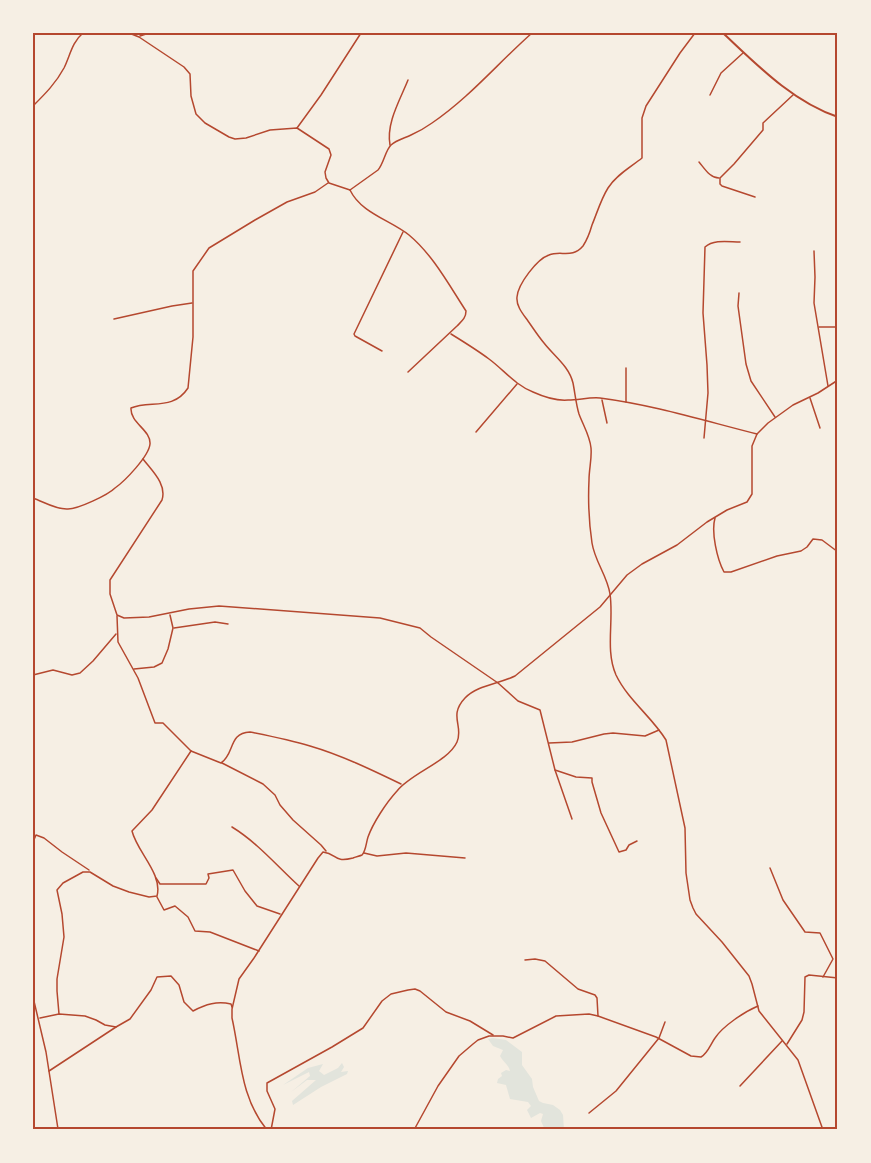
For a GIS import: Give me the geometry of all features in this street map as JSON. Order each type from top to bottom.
[{"type":"main road","points":[[723,33],[794,94],[838,117]]},
{"type":"street","points":[[33,106],[49,91],[64,68],[73,44],[83,33]]},
{"type":"street","points":[[129,33],[139,37],[184,67],[190,74],[191,96],[196,114],[206,123],[229,137],[238,139],[270,130],[297,129],[329,149],[331,155],[325,172],[329,183],[350,190],[356,201],[410,236],[422,249],[466,311],[465,318],[408,372]]},
{"type":"street","points":[[139,37],[149,33]]},
{"type":"street","points":[[297,129],[361,33]]},
{"type":"street","points":[[390,146],[432,123],[470,93],[532,33]]},
{"type":"street","points":[[695,33],[646,106],[642,118],[643,156],[610,186],[583,246],[573,253],[552,253],[546,256],[524,279],[517,297],[521,311],[570,374],[578,410],[591,445],[590,516],[594,551],[606,576],[610,596],[612,621],[610,657],[616,675],[628,694],[666,740],[685,828],[686,873],[690,900],[696,914],[749,976],[759,1011],[798,1060],[823,1130]]},
{"type":"street","points":[[710,95],[721,73],[744,52]]},
{"type":"street","points":[[350,190],[381,167],[390,146],[389,128],[408,80]]},
{"type":"street","points":[[720,178],[763,130],[763,123],[794,94]]},
{"type":"street","points":[[699,162],[709,174],[720,178]]},
{"type":"street","points":[[720,178],[722,186],[755,197]]},
{"type":"street","points":[[33,498],[62,509],[76,508],[116,488],[143,459],[150,446],[149,438],[131,415],[131,408],[166,403],[189,388],[193,337],[193,271],[209,248],[287,202],[315,192],[329,183]]},
{"type":"street","points":[[382,351],[354,334],[403,231]]},
{"type":"street","points":[[704,438],[708,393],[703,313],[705,247],[713,242],[740,242]]},
{"type":"street","points":[[814,251],[814,303],[828,387]]},
{"type":"street","points":[[739,293],[738,306],[746,364],[751,381],[776,417]]},
{"type":"street","points":[[114,319],[192,303]]},
{"type":"street","points":[[818,327],[838,327]]},
{"type":"street","points":[[450,333],[491,360],[518,384],[535,393],[558,400],[602,399],[675,412],[757,434]]},
{"type":"street","points":[[626,368],[626,403]]},
{"type":"street","points":[[143,459],[161,484],[164,494],[110,580],[110,594],[117,615],[117,642],[144,693],[154,723],[163,723],[191,751],[263,784],[293,820],[326,852],[341,860],[363,853],[371,828],[396,791],[444,756],[457,742],[459,733],[456,715],[459,706],[469,694],[515,676],[600,607],[627,575],[677,545],[727,510],[747,502],[752,494],[752,446],[757,434],[793,405],[838,380]]},
{"type":"street","points":[[476,432],[518,384]]},
{"type":"street","points":[[810,397],[820,428]]},
{"type":"street","points":[[602,399],[607,423]]},
{"type":"street","points":[[715,518],[713,530],[724,573],[801,551],[813,539],[822,540],[838,552]]},
{"type":"street","points":[[117,615],[135,618],[219,606],[380,618],[420,628],[498,683],[518,700],[540,710],[555,770],[572,819]]},
{"type":"street","points":[[133,669],[146,669],[161,664],[168,649],[173,628],[169,614]]},
{"type":"street","points":[[173,628],[215,622],[228,624]]},
{"type":"street","points":[[33,675],[53,670],[72,675],[80,673],[117,633]]},
{"type":"street","points":[[548,743],[572,742],[614,733],[645,736],[660,730]]},
{"type":"street","points":[[221,763],[228,756],[236,738],[245,732],[250,732],[309,745],[380,773],[402,785]]},
{"type":"street","points":[[191,751],[152,810],[132,831],[135,840],[155,878],[159,891],[157,898],[164,910],[175,906],[188,917],[195,931],[210,932],[259,951]]},
{"type":"street","points":[[555,770],[576,777],[592,778],[601,813],[619,852],[626,850],[629,845],[637,841]]},
{"type":"street","points":[[232,827],[260,848],[300,887]]},
{"type":"street","points":[[33,842],[36,835],[44,838],[113,886],[149,897],[157,896]]},
{"type":"street","points":[[267,1130],[258,1119],[246,1092],[232,1009],[239,979],[318,858],[326,852]]},
{"type":"street","points":[[363,853],[377,856],[406,853],[465,858]]},
{"type":"street","points":[[770,868],[783,900],[805,932],[820,933],[832,959],[823,977]]},
{"type":"street","points":[[155,878],[160,884],[206,884],[208,874],[233,870],[257,906],[281,915]]},
{"type":"street","points":[[59,1014],[57,979],[64,937],[57,890],[63,883],[83,872],[90,872]]},
{"type":"street","points":[[525,960],[545,961],[578,989],[595,995],[598,1016]]},
{"type":"street","points":[[786,1045],[802,1020],[805,977],[809,975],[838,978]]},
{"type":"street","points":[[49,1071],[131,1018],[151,990],[157,977],[171,976],[179,986],[184,1002],[193,1011],[205,1004],[221,1002],[231,1004],[232,1009]]},
{"type":"street","points":[[271,1130],[275,1109],[267,1091],[267,1083],[363,1028],[377,1006],[392,994],[415,989],[447,1011],[470,1021],[494,1036]]},
{"type":"street","points":[[33,997],[49,1071],[58,1130],[54,1130]]},
{"type":"street","points":[[414,1130],[438,1086],[459,1056],[478,1040],[494,1036],[513,1038],[556,1017],[589,1014],[659,1038],[691,1056],[701,1057],[705,1055],[723,1028],[745,1011],[758,1006]]},
{"type":"street","points":[[39,1018],[59,1014],[90,1017],[105,1025],[116,1027]]},
{"type":"street","points":[[589,1113],[616,1091],[659,1038],[665,1022]]},
{"type":"street","points":[[740,1086],[783,1041]]},
{"type":"shaded area","points":[[488,1039],[506,1040],[522,1052],[522,1065],[532,1079],[539,1101],[553,1105],[560,1110],[563,1115],[564,1130],[545,1130],[541,1121],[543,1114],[540,1113],[531,1118],[527,1110],[531,1106],[528,1102],[510,1099],[506,1085],[497,1083],[502,1076],[501,1073],[506,1070],[510,1071],[500,1056],[503,1050],[493,1046]]},
{"type":"shaded area","points":[[342,1063],[344,1067],[341,1072],[348,1071],[347,1074],[293,1105],[292,1101],[316,1080],[307,1080],[291,1092],[310,1076],[309,1072],[283,1085],[308,1068],[323,1064],[319,1071],[324,1075],[338,1068]]}]
